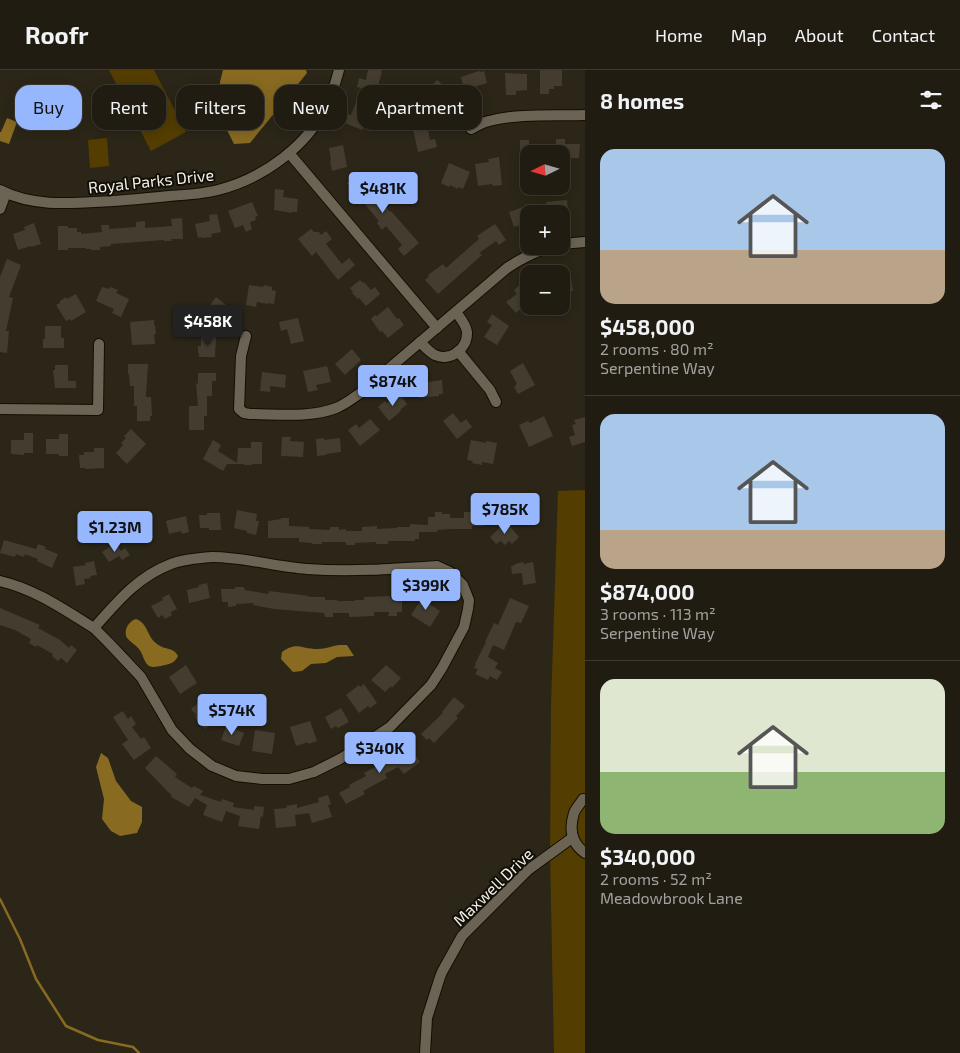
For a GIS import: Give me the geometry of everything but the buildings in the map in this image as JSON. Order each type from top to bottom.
[{"type":"street","name":"Royal Parks Drive","points":[[3,192],[37,201],[76,203],[123,201],[196,194],[228,187],[247,180],[276,163],[301,142],[321,115],[333,91],[339,70]]},
{"type":"street","points":[[482,124],[490,120],[503,118],[585,115]]},
{"type":"street","points":[[289,153],[437,328]]},
{"type":"street","points":[[0,209],[3,192]]},
{"type":"street","points":[[570,243],[585,242]]},
{"type":"street","points":[[246,336],[241,356],[239,409],[244,413],[250,414],[311,414],[324,412],[348,402],[359,394],[512,264],[527,255]]},
{"type":"street","points":[[420,342],[430,352],[440,357],[447,357],[458,352],[464,346],[467,332],[456,312]]},
{"type":"street","points":[[0,409],[98,410],[99,344]]},
{"type":"street","points":[[458,352],[490,390],[496,402]]},
{"type":"street","points":[[0,581],[49,599],[94,628],[140,677],[172,730],[197,755],[212,766],[236,776],[262,779],[289,779],[314,772],[340,759],[390,727],[431,685],[442,668],[464,627],[469,600],[463,585],[450,572],[437,566],[340,571],[299,568],[213,557],[179,562],[142,579],[131,588],[94,628]]},
{"type":"street","points":[[585,799],[583,799],[574,812],[572,825],[572,838],[579,849],[585,853]]},
{"type":"street","name":"Maxwell Drive","points":[[425,1053],[427,1018],[437,985],[462,936],[528,870],[572,838]]},
{"type":"shaded area","points":[[109,70],[154,70],[162,85],[117,85]]},
{"type":"shaded area","points":[[223,70],[306,70],[307,73],[297,85],[274,85],[274,114],[264,126],[264,85],[220,85]]},
{"type":"shaded area","points":[[166,93],[176,113],[176,130],[185,130],[186,132],[151,151],[140,130],[166,130]]},
{"type":"shaded area","points":[[7,118],[15,121],[15,128],[9,144],[0,141],[1,132]]},
{"type":"shaded area","points":[[227,130],[261,130],[250,143],[234,144]]},
{"type":"shaded area","points":[[107,138],[109,166],[90,168],[88,140]]},
{"type":"shaded area","points":[[585,490],[585,1053],[554,1053],[550,854],[551,705],[558,491]]},
{"type":"shaded area","points":[[136,619],[143,624],[157,644],[176,653],[178,656],[175,661],[161,666],[152,667],[147,665],[142,653],[126,635],[127,626]]},
{"type":"shaded area","points":[[347,645],[354,656],[337,657],[326,663],[311,664],[302,671],[293,672],[281,659],[282,652],[296,646],[323,649]]},
{"type":"shaded area","points":[[101,753],[108,758],[116,781],[131,801],[142,807],[142,822],[137,833],[120,836],[111,831],[102,819],[104,799],[96,767]]},
{"type":"waterway","points":[[0,899],[20,939],[36,979],[66,1026],[98,1040],[133,1047],[139,1053]]}]
